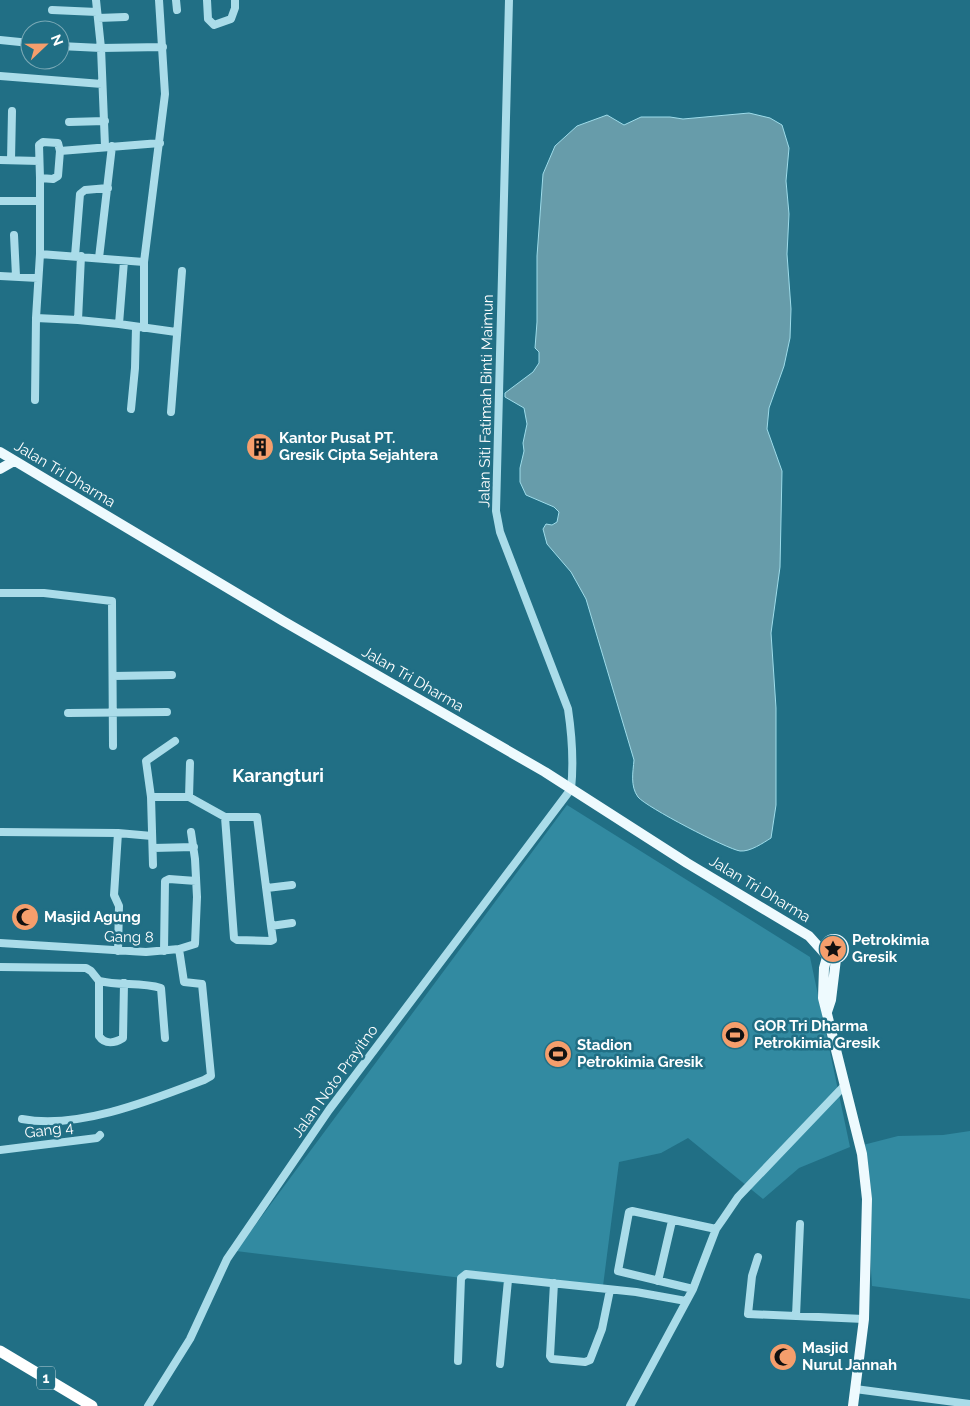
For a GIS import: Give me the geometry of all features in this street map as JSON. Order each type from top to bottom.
[{"type":"highway","name":"1","points":[[0,1351],[92,1406]]},
{"type":"main road","name":"Jalan Tri Dharma","points":[[0,452],[283,621],[571,788],[687,863],[810,936],[830,957]]},
{"type":"main road","points":[[0,469],[14,461]]},
{"type":"main road","name":"Jalan Tri Dharma","points":[[810,936],[832,939]]},
{"type":"main road","points":[[830,957],[842,956],[844,948],[840,941],[832,939],[825,946],[830,957],[831,1000],[827,1014],[862,1154],[867,1199],[864,1319],[853,1406]]},
{"type":"street","points":[[96,0],[108,146],[108,188],[99,258]]},
{"type":"street","points":[[131,409],[140,327],[144,262],[165,94],[160,0]]},
{"type":"street","points":[[176,0],[177,10]]},
{"type":"street","points":[[207,0],[208,20],[214,25],[231,19],[235,0]]},
{"type":"street","name":"Jalan Siti Fatimah Binti Maimun","points":[[509,0],[496,511],[500,532],[568,709],[572,737],[573,772],[571,788]]},
{"type":"street","points":[[52,10],[126,16]]},
{"type":"street","points":[[0,40],[20,42]]},
{"type":"street","points":[[70,46],[163,47]]},
{"type":"street","points":[[0,76],[102,84]]},
{"type":"street","points":[[11,160],[12,111]]},
{"type":"street","points":[[69,122],[105,121]]},
{"type":"street","points":[[35,400],[36,318],[40,254],[38,146],[40,143],[58,144],[60,151],[58,176],[53,179],[40,178]]},
{"type":"street","points":[[60,151],[160,143]]},
{"type":"street","points":[[0,160],[39,161]]},
{"type":"street","points":[[78,320],[81,192],[108,188]]},
{"type":"street","points":[[0,201],[40,201]]},
{"type":"street","points":[[14,235],[16,276]]},
{"type":"street","points":[[40,254],[144,262]]},
{"type":"street","points":[[119,324],[124,261]]},
{"type":"street","points":[[171,412],[182,271]]},
{"type":"street","points":[[0,276],[38,278]]},
{"type":"street","points":[[36,318],[119,324],[176,332]]},
{"type":"street","points":[[0,593],[44,593],[112,601],[113,746]]},
{"type":"street","points":[[113,676],[172,675]]},
{"type":"street","points":[[68,713],[167,712]]},
{"type":"street","points":[[153,865],[151,798],[147,760],[174,742]]},
{"type":"street","points":[[189,797],[190,763]]},
{"type":"street","name":"Jalan Noto Prayitno","points":[[148,1406],[190,1339],[208,1297],[232,1251],[329,1110],[571,788]]},
{"type":"street","points":[[151,798],[189,797],[225,817],[256,817],[272,926],[273,940],[271,941],[237,940],[234,938],[225,817]]},
{"type":"street","points":[[0,832],[118,833],[152,836]]},
{"type":"street","points":[[164,951],[165,881],[169,879],[196,881],[191,832]]},
{"type":"street","points":[[118,833],[114,895],[119,906],[118,951]]},
{"type":"street","points":[[152,848],[194,847]]},
{"type":"street","name":"Gang 8","points":[[0,944],[118,951],[164,951],[179,949],[196,943],[196,881]]},
{"type":"street","points":[[267,888],[292,886]]},
{"type":"street","points":[[272,926],[292,923]]},
{"type":"street","points":[[22,1118],[53,1122],[97,1114],[147,1102],[211,1076],[202,984],[184,982],[179,949]]},
{"type":"street","points":[[0,967],[86,968],[91,971],[99,981],[99,1036],[102,1041],[107,1042],[123,1038],[124,984]]},
{"type":"street","points":[[99,981],[149,985],[161,988],[165,1038]]},
{"type":"street","points":[[630,1406],[693,1289],[716,1229],[738,1197],[845,1085]]},
{"type":"street","name":"Gang 4","points":[[0,1150],[97,1138],[100,1135]]},
{"type":"street","points":[[693,1289],[618,1270],[629,1212],[632,1210],[672,1221],[716,1229]]},
{"type":"street","points":[[658,1281],[672,1221]]},
{"type":"street","points":[[796,1316],[800,1224]]},
{"type":"street","points":[[758,1257],[752,1276],[748,1314],[864,1319]]},
{"type":"street","points":[[458,1361],[461,1277],[466,1274],[508,1280],[636,1292],[686,1301]]},
{"type":"street","points":[[500,1364],[508,1280]]},
{"type":"street","points":[[554,1283],[550,1356],[552,1359],[586,1362],[590,1360],[602,1330],[610,1290]]},
{"type":"street","points":[[855,1389],[970,1404]]},
{"type":"shaded area","points":[[749,113],[770,118],[782,125],[789,148],[786,181],[789,214],[787,254],[791,309],[790,338],[784,366],[769,408],[767,429],[782,471],[780,567],[771,633],[776,708],[776,805],[771,838],[752,849],[740,851],[704,836],[670,818],[644,802],[635,793],[633,779],[634,760],[586,599],[571,572],[547,544],[543,529],[546,524],[552,525],[557,522],[559,512],[554,507],[526,495],[520,482],[520,468],[524,451],[523,443],[527,424],[524,408],[505,397],[505,393],[533,372],[539,363],[539,352],[535,348],[537,256],[543,174],[555,146],[577,126],[607,115],[624,125],[641,117],[683,119]]},
{"type":"shaded area","points":[[567,805],[810,957],[850,1147],[799,1168],[763,1199],[688,1138],[661,1153],[619,1162],[603,1286],[504,1283],[236,1251]]},
{"type":"shaded area","points":[[970,1131],[970,1299],[872,1286],[863,1145],[898,1136],[943,1135]]},
{"type":"place","name":"Kantor Pusat PT. Gresik Cipta Sejahtera","points":[[260,447]]},
{"type":"place","name":"Masjid Agung","points":[[25,917]]},
{"type":"place","name":"Petrokimia Gresik","points":[[833,949]]},
{"type":"place","name":"GOR Tri Dharma Petrokimia Gresik","points":[[735,1035]]},
{"type":"place","name":"Stadion Petrokimia Gresik","points":[[558,1054]]},
{"type":"place","name":"Masjid Nurul Jannah","points":[[783,1357]]},
{"type":"district","name":"Karangturi","points":[[278,776]]}]
